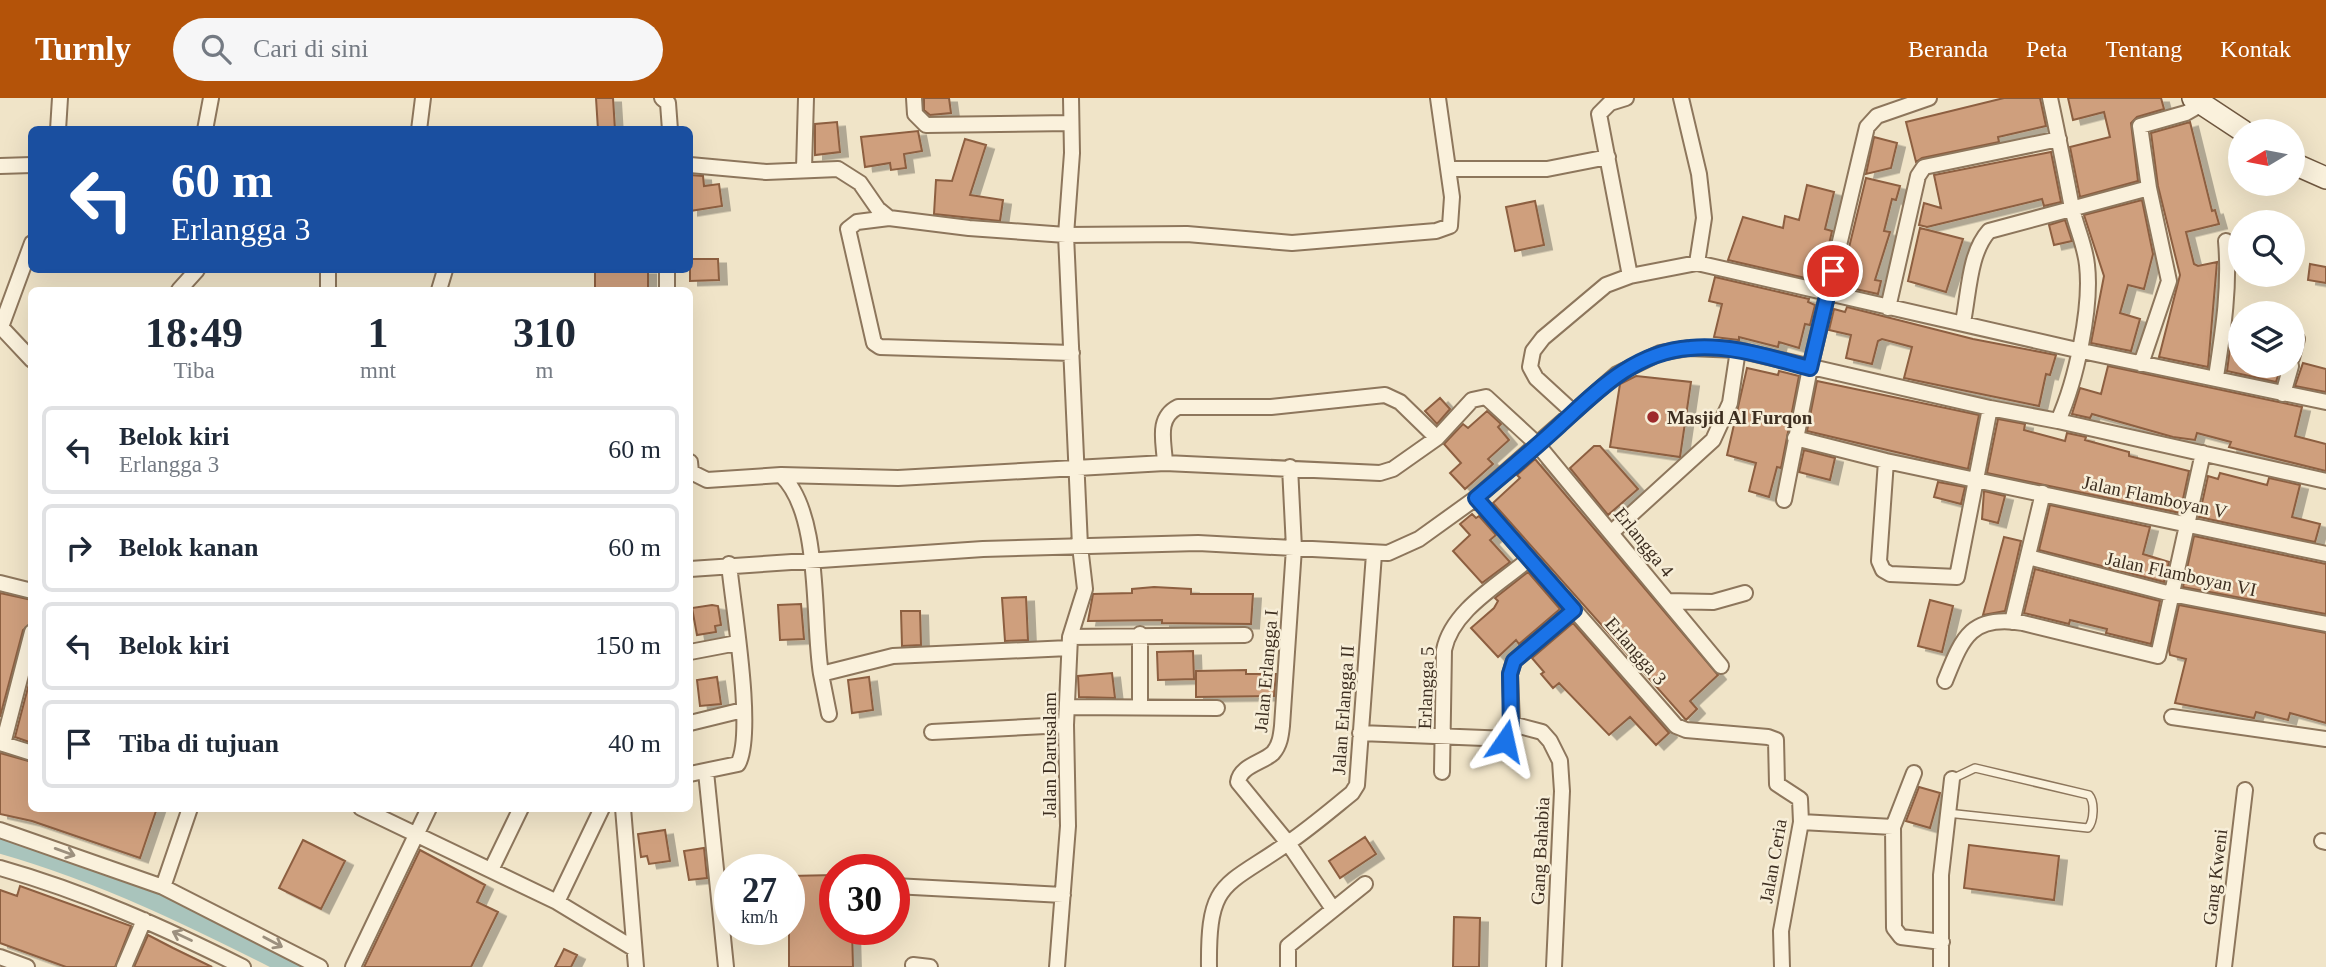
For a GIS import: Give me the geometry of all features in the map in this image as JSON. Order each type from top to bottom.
[{"type":"main road","points":[[2197,102],[2228,122]]},
{"type":"main road","points":[[2305,169],[2326,178]]},
{"type":"street","points":[[58,126],[60,98]]},
{"type":"street","points":[[206,126],[211,98]]},
{"type":"street","points":[[420,126],[423,98]]},
{"type":"street","points":[[804,169],[806,98]]},
{"type":"street","points":[[914,98],[915,114],[926,125],[1071,123]]},
{"type":"street","name":"Jalan Darusalam","points":[[1056,967],[1069,803],[1066,725],[1070,642],[1085,589],[1080,546],[1079,470],[1066,235],[1072,153],[1071,98]]},
{"type":"street","points":[[1072,353],[880,347],[874,343],[848,229],[857,222],[889,218],[969,229],[1066,235],[1187,234],[1292,243],[1436,231],[1450,226],[1452,219],[1450,169],[1438,98]]},
{"type":"street","points":[[1626,98],[1610,103],[1599,114],[1630,276]]},
{"type":"street","points":[[1681,98],[1699,174],[1704,218],[1697,263]]},
{"type":"street","points":[[1784,500],[1810,368],[1867,127],[1877,116],[1929,98]]},
{"type":"street","points":[[2050,98],[2073,211],[2087,262],[2088,280],[2070,387],[2058,421]]},
{"type":"street","points":[[666,100],[669,126]]},
{"type":"street","points":[[2141,364],[2169,281],[2149,188],[2140,126],[2186,113],[2197,102]]},
{"type":"street","points":[[1888,308],[1918,176],[1924,167],[2059,139]]},
{"type":"street","points":[[1450,169],[1548,169],[1608,158]]},
{"type":"street","points":[[0,166],[28,165]]},
{"type":"street","points":[[693,165],[765,172],[838,169],[851,175],[878,209],[889,218]]},
{"type":"street","points":[[1963,322],[1976,253],[1981,240],[1989,231],[2073,211],[2149,188]]},
{"type":"street","points":[[2216,377],[2227,306],[2226,241]]},
{"type":"street","points":[[28,254],[0,327],[28,356]]},
{"type":"street","points":[[1573,412],[1536,378],[1530,367],[1533,351],[1543,338],[1606,285],[1630,276],[1697,263],[1888,308],[1963,322],[2077,351],[2216,377],[2326,402]]},
{"type":"street","points":[[182,287],[194,273]]},
{"type":"street","points":[[693,569],[810,558],[1198,543],[1388,553],[1419,539],[1476,498],[1617,374],[1649,357],[1689,348],[1738,350],[2326,481]]},
{"type":"street","points":[[1612,532],[1713,440],[1730,402],[1738,350]]},
{"type":"street","points":[[2283,394],[2288,378]]},
{"type":"street","points":[[693,473],[706,480],[781,475],[898,478],[1166,464],[1290,467],[1380,473],[1393,469],[1437,438],[1401,402],[1385,395],[1271,407],[1178,407],[1168,412],[1164,418],[1166,464]]},
{"type":"street","name":"Erlangga 4","points":[[1437,438],[1472,400],[1486,397],[1536,444],[1721,666]]},
{"type":"street","points":[[1886,461],[1879,561],[1883,570],[1890,574],[1956,577],[1990,408]]},
{"type":"street","name":"Jalan Flamboyan V","points":[[1796,438],[1886,461],[2326,554]]},
{"type":"street","points":[[1945,681],[1961,640],[1981,626],[2012,621],[2158,656],[2203,453]]},
{"type":"street","points":[[1290,467],[1294,548]]},
{"type":"street","points":[[781,475],[794,487],[804,517],[821,674],[828,713]]},
{"type":"street","points":[[2012,621],[2043,493]]},
{"type":"street","name":"Erlangga 3","points":[[1476,498],[1676,726],[1686,730],[1769,737]]},
{"type":"street","name":"Jalan Erlangga I","points":[[1288,843],[1243,790],[1238,777],[1272,753],[1279,742],[1284,712],[1294,548]]},
{"type":"street","name":"Jalan Erlangga II","points":[[1209,967],[1208,924],[1220,893],[1243,870],[1288,843],[1352,793],[1359,775],[1374,554]]},
{"type":"street","name":"Jalan Flamboyan VI","points":[[2028,557],[2171,594],[2326,624]]},
{"type":"street","name":"Erlangga 5","points":[[1442,772],[1444,650],[1448,633],[1457,619],[1529,559]]},
{"type":"street","points":[[693,774],[738,764],[744,752],[743,710],[729,564]]},
{"type":"street","points":[[0,583],[28,590]]},
{"type":"street","points":[[1668,601],[1713,602],[1745,593]]},
{"type":"street","points":[[1360,733],[1505,741],[1511,734],[1510,674],[1514,661],[1574,610]]},
{"type":"street","points":[[821,674],[893,656],[1140,634],[1245,635]]},
{"type":"street","points":[[1140,634],[1140,707]]},
{"type":"street","points":[[693,651],[737,643]]},
{"type":"street","points":[[28,646],[1,744],[28,752]]},
{"type":"street","points":[[1067,707],[1217,708]]},
{"type":"street","points":[[693,722],[743,710]]},
{"type":"street","points":[[2172,718],[2326,739]]},
{"type":"street","name":"Gang Bahabia","points":[[1512,724],[1542,732],[1560,761],[1562,791],[1554,967]]},
{"type":"street","points":[[932,732],[1066,725]]},
{"type":"street","name":"Jalan Ceria","points":[[1769,737],[1777,744],[1777,785],[1800,799],[1801,822],[1781,931],[1782,967]]},
{"type":"street","points":[[706,772],[726,967]]},
{"type":"street","points":[[1914,773],[1893,827],[1894,932],[1901,937],[1942,942]]},
{"type":"street","points":[[1941,967],[1941,875],[1952,779]]},
{"type":"street","name":"Gang Kweni","points":[[2224,967],[2245,790]]},
{"type":"street","points":[[163,887],[189,812]]},
{"type":"street","points":[[370,812],[557,902],[633,948]]},
{"type":"street","points":[[352,967],[427,812]]},
{"type":"street","points":[[491,870],[519,812]]},
{"type":"street","points":[[557,902],[600,812]]},
{"type":"street","points":[[623,812],[636,967]]},
{"type":"street","points":[[1801,822],[1893,827]]},
{"type":"street","points":[[0,830],[163,887],[320,967]]},
{"type":"street","points":[[1288,843],[1333,909]]},
{"type":"street","points":[[0,868],[60,887],[144,920],[243,967]]},
{"type":"street","points":[[1288,967],[1288,946],[1366,884]]},
{"type":"street","points":[[910,887],[1063,895]]},
{"type":"street","points":[[124,967],[144,920]]},
{"type":"street","points":[[0,957],[27,967]]},
{"type":"street","points":[[913,965],[930,967]]},
{"type":"lane","points":[[1947,813],[2088,828],[2092,823],[2093,800],[2090,795],[1975,768],[1952,779]]},
{"type":"building","points":[[596,98],[613,98],[615,126],[598,126]]},
{"type":"building","points":[[924,98],[949,98],[951,113],[930,115],[924,110]]},
{"type":"building","points":[[2004,98],[2040,98],[2046,126],[1998,137],[1999,142],[1922,158],[1916,162],[1906,122]]},
{"type":"building","points":[[2068,98],[2161,98],[2164,109],[2137,117],[2131,123],[2138,181],[2080,197],[2070,147],[2110,137],[2104,112],[2073,120]]},
{"type":"building","points":[[837,122],[840,152],[815,155],[815,124]]},
{"type":"building","points":[[2190,122],[2212,211],[2215,210],[2219,224],[2186,232],[2194,264],[2198,266],[2217,262],[2208,367],[2159,357],[2180,275],[2158,186],[2151,133]]},
{"type":"building","points":[[918,131],[922,151],[904,154],[906,168],[891,170],[890,163],[865,167],[861,137]]},
{"type":"building","points":[[1874,137],[1897,143],[1891,168],[1866,174]]},
{"type":"building","points":[[965,139],[986,145],[970,195],[1003,200],[1000,221],[934,214],[936,180],[952,181]]},
{"type":"building","points":[[2051,152],[2061,202],[2044,206],[2042,199],[1927,227],[1919,225],[1924,203],[1941,208],[1934,175]]},
{"type":"building","points":[[693,175],[703,176],[704,186],[719,184],[722,206],[693,211]]},
{"type":"building","points":[[1866,178],[1900,186],[1896,200],[1892,199],[1884,231],[1890,232],[1875,280],[1881,281],[1878,294],[1851,288],[1856,271],[1844,268]]},
{"type":"building","points":[[1807,185],[1834,192],[1825,229],[1832,231],[1825,263],[1819,261],[1814,280],[1728,260],[1743,217],[1783,228],[1785,216],[1799,220]]},
{"type":"building","points":[[2142,200],[2153,254],[2144,289],[2128,285],[2120,313],[2140,319],[2131,351],[2091,343],[2104,276],[2084,215]]},
{"type":"building","points":[[1535,201],[1544,245],[1515,251],[1506,207]]},
{"type":"building","points":[[2065,220],[2072,241],[2054,245],[2049,225]]},
{"type":"building","points":[[1920,228],[1963,239],[1946,292],[1908,281]]},
{"type":"building","points":[[693,259],[718,259],[719,280],[690,281]]},
{"type":"building","points":[[2310,264],[2326,267],[2326,283],[2308,280]]},
{"type":"building","points":[[595,273],[648,273],[648,287],[595,287]]},
{"type":"building","points":[[1715,277],[1809,299],[1808,302],[1815,305],[1810,325],[1805,324],[1799,348],[1779,342],[1778,347],[1739,337],[1739,340],[1714,337],[1722,304],[1709,301]]},
{"type":"building","points":[[1847,307],[1973,339],[2056,355],[2050,375],[2046,374],[2039,406],[1904,378],[1912,347],[1882,339],[1878,341],[1872,364],[1846,358],[1851,335],[1829,330],[1834,309],[1845,312]]},
{"type":"building","points":[[2305,364],[2326,369],[2326,392],[2295,386],[2298,378],[2305,378]]},
{"type":"building","points":[[2108,366],[2302,407],[2295,436],[2326,444],[2326,471],[2229,447],[2231,442],[2197,433],[2195,440],[2173,437],[2092,414],[2090,418],[2072,414],[2080,388],[2101,394]]},
{"type":"building","points":[[1747,368],[1778,375],[1779,371],[1799,376],[1781,468],[1777,467],[1769,497],[1749,491],[1756,463],[1727,455]]},
{"type":"building","points":[[1636,376],[1691,382],[1680,457],[1610,447],[1620,384]]},
{"type":"building","points":[[2258,378],[2277,378],[2276,382]]},
{"type":"building","points":[[1817,381],[1979,415],[1968,469],[1807,431]]},
{"type":"building","points":[[1440,398],[1450,409],[1437,424],[1425,411]]},
{"type":"building","points":[[1487,411],[1501,424],[1498,427],[1509,440],[1488,459],[1493,464],[1465,489],[1450,473],[1461,463],[1444,444],[1463,424],[1468,428]]},
{"type":"building","points":[[1998,419],[2025,424],[2024,430],[2065,441],[2067,433],[2086,437],[2085,440],[2129,452],[2129,456],[2189,471],[2180,513],[1987,473]]},
{"type":"building","points":[[1594,446],[1600,446],[1638,489],[1608,515],[1570,468]]},
{"type":"building","points":[[1804,450],[1835,458],[1830,480],[1799,472]]},
{"type":"building","points":[[1535,459],[1718,675],[1690,701],[1697,709],[1686,720],[1493,503],[1520,478],[1517,475]]},
{"type":"building","points":[[2220,473],[2267,485],[2269,478],[2300,485],[2292,517],[2320,524],[2315,542],[2199,517],[2208,476],[2218,479]]},
{"type":"building","points":[[1938,482],[1965,487],[1961,504],[1934,497]]},
{"type":"building","points":[[1984,491],[2005,496],[1998,523],[1982,519]]},
{"type":"building","points":[[2050,505],[2150,527],[2143,554],[2169,562],[2164,582],[2039,550]]},
{"type":"building","points":[[1472,514],[1476,518],[1479,516],[1496,535],[1490,540],[1510,562],[1482,583],[1453,551],[1470,535],[1460,524]]},
{"type":"building","points":[[2194,536],[2326,564],[2326,614],[2183,587]]},
{"type":"building","points":[[2004,537],[2021,541],[2005,611],[1983,615]]},
{"type":"building","points":[[2035,569],[2160,601],[2151,644],[2106,633],[2107,629],[2070,620],[2069,624],[2024,613]]},
{"type":"building","points":[[1528,572],[1560,609],[1519,644],[1516,640],[1498,657],[1471,628],[1494,608],[1498,601],[1495,598]]},
{"type":"building","points":[[1132,589],[1191,589],[1191,594],[1253,594],[1251,624],[1162,623],[1162,620],[1088,621],[1093,594],[1132,593]]},
{"type":"building","points":[[0,593],[28,599],[28,626],[23,630],[0,717]]},
{"type":"building","points":[[1026,597],[1028,640],[1005,641],[1002,598]]},
{"type":"building","points":[[1930,600],[1953,606],[1942,652],[1918,646]]},
{"type":"building","points":[[801,604],[804,639],[780,640],[778,605]]},
{"type":"building","points":[[2179,605],[2326,633],[2326,723],[2290,713],[2288,720],[2256,712],[2254,718],[2175,703],[2186,659],[2170,655],[2169,650]]},
{"type":"building","points":[[718,606],[721,625],[715,626],[716,632],[697,635],[693,608]]},
{"type":"building","points":[[901,611],[920,611],[921,645],[902,646]]},
{"type":"building","points":[[1573,623],[1669,733],[1656,745],[1630,717],[1609,735],[1559,683],[1553,688],[1541,674],[1544,672],[1532,658]]},
{"type":"building","points":[[1193,651],[1194,679],[1158,680],[1157,652]]},
{"type":"building","points":[[1246,670],[1246,674],[1276,674],[1274,696],[1196,697],[1196,671]]},
{"type":"building","points":[[1112,673],[1115,698],[1079,697],[1078,676]]},
{"type":"building","points":[[717,677],[721,704],[700,706],[697,680]]},
{"type":"building","points":[[869,677],[873,710],[852,713],[848,680]]},
{"type":"building","points":[[28,687],[28,742],[15,737]]},
{"type":"building","points":[[0,753],[28,761],[28,812],[156,812],[140,858],[32,821],[0,814]]},
{"type":"building","points":[[1919,787],[1940,793],[1930,828],[1906,821]]},
{"type":"building","points":[[665,830],[670,861],[649,864],[647,856],[641,857],[638,834]]},
{"type":"building","points":[[1365,837],[1376,854],[1340,878],[1329,861]]},
{"type":"building","points":[[303,840],[345,861],[321,909],[279,888]]},
{"type":"building","points":[[1969,845],[2059,856],[2054,900],[1964,888]]},
{"type":"building","points":[[704,848],[707,878],[689,880],[684,851]]},
{"type":"building","points":[[420,850],[485,885],[477,902],[498,912],[471,967],[364,967]]},
{"type":"building","points":[[819,875],[819,945],[852,945],[853,967],[789,967],[789,945],[805,945],[805,876]]},
{"type":"building","points":[[20,886],[131,926],[115,967],[66,967],[0,943],[0,890],[17,896]]},
{"type":"building","points":[[1454,917],[1480,918],[1479,967],[1453,967]]},
{"type":"building","points":[[148,935],[173,948],[212,967],[134,967]]},
{"type":"building","points":[[564,949],[577,955],[571,967],[555,967]]},
{"type":"waterway","points":[[0,844],[112,883],[291,967]]},
{"type":"place","name":"Masjid Al Furqon","points":[[1653,417]]},
{"type":"route","points":[[1505,741],[1511,734],[1510,674],[1514,661],[1574,610],[1476,498],[1598,389],[1639,361],[1660,353],[1712,347],[1738,350],[1810,368],[1833,271]]}]
